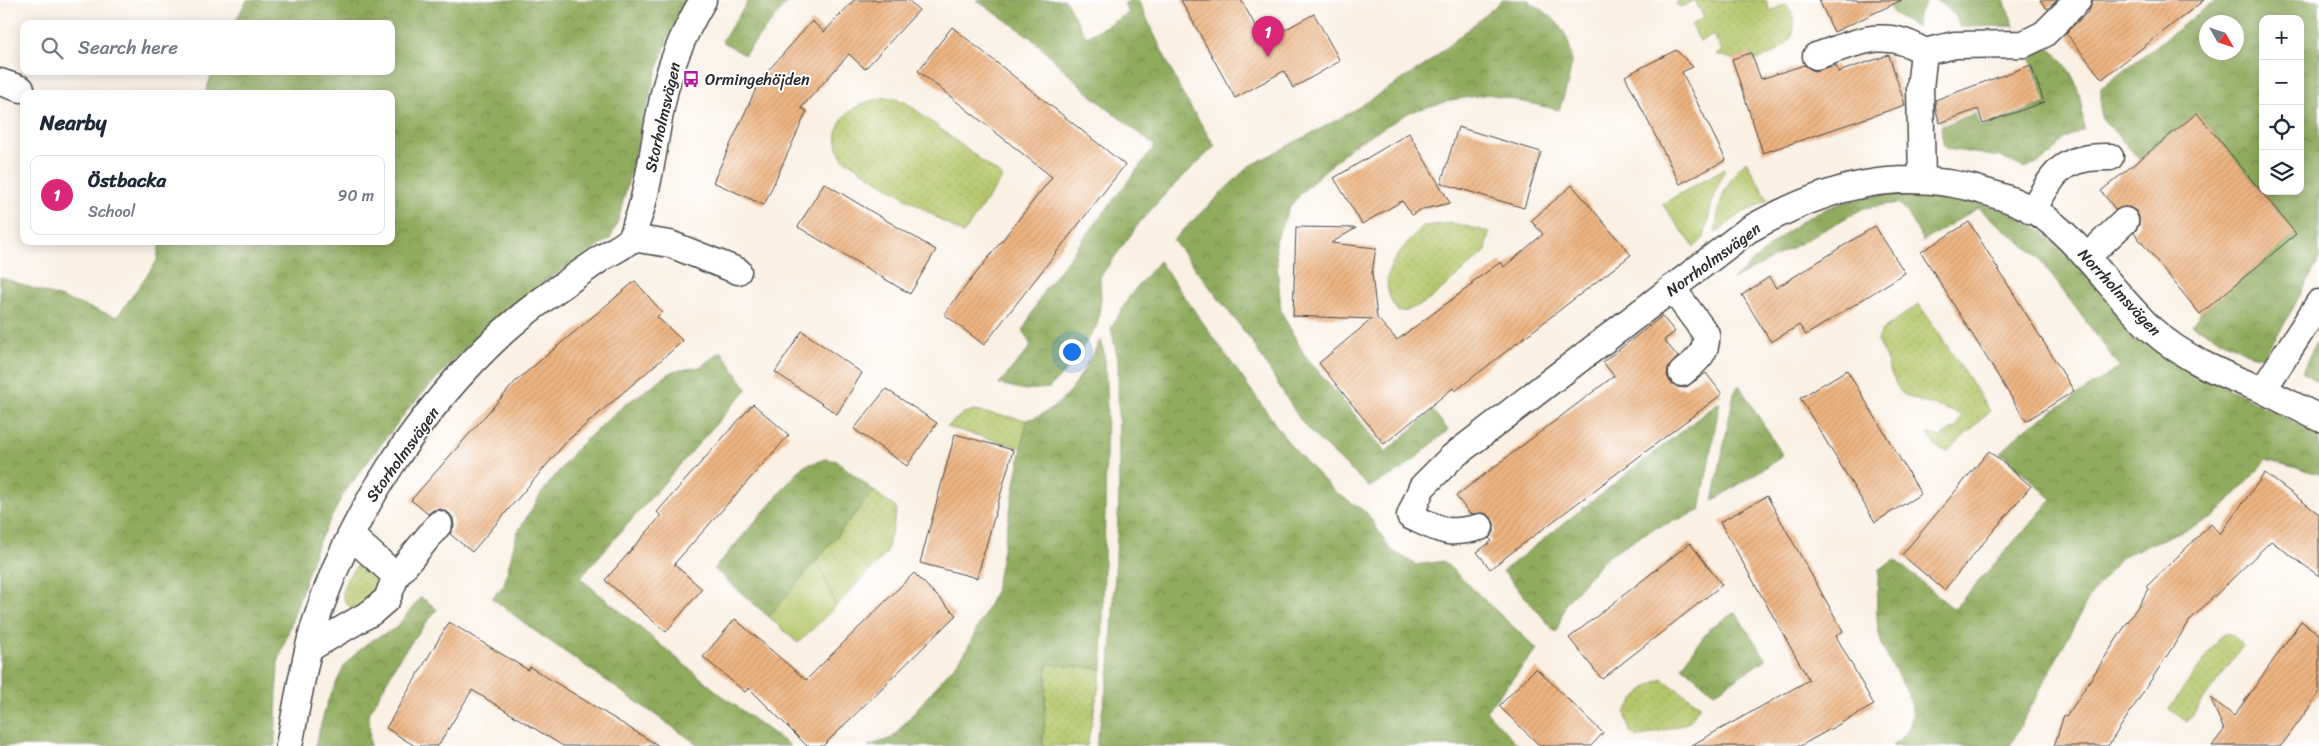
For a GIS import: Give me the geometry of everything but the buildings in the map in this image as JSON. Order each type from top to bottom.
[{"type":"street","name":"Storholmsvägen","points":[[289,746],[315,625],[334,574],[362,511],[401,452],[459,378],[504,332],[554,292],[631,238],[641,208],[656,142],[662,102],[673,62],[690,22],[703,0]]},
{"type":"street","points":[[1816,56],[1858,42],[1883,37],[1897,38],[1910,43],[1924,52],[1955,45],[2024,44],[2044,34],[2078,0]]},
{"type":"street","points":[[1922,180],[1920,88],[1924,52]]},
{"type":"street","points":[[2032,211],[2046,187],[2070,161],[2090,157],[2110,157]]},
{"type":"street","name":"Norrholmsvägen","points":[[1480,527],[1457,533],[1442,530],[1410,516],[1422,487],[1452,457],[1748,230],[1786,209],[1828,192],[1864,183],[1905,179],[1943,181],[1972,187],[2014,200],[2052,222],[2087,257],[2151,329],[2173,346],[2218,372],[2263,390],[2319,418]]},
{"type":"street","points":[[2087,257],[2125,221]]},
{"type":"street","points":[[631,238],[670,244],[738,271]]},
{"type":"street","points":[[1672,288],[1706,334],[1707,341],[1699,359],[1682,372]]},
{"type":"street","points":[[2263,390],[2319,303]]},
{"type":"street","points":[[310,648],[372,612],[386,599],[396,576],[439,524]]},
{"type":"street","points":[[351,536],[396,576]]},
{"type":"green space","points":[[247,0],[688,0],[668,38],[654,80],[618,221],[610,239],[542,283],[485,327],[408,409],[344,493],[317,545],[278,663],[275,746],[0,746],[0,277],[117,317],[157,261],[159,245],[395,245],[395,90],[206,90],[212,75],[395,75],[395,20],[236,20]]},
{"type":"green space","points":[[749,0],[789,0],[744,55],[722,41]]},
{"type":"green space","points":[[976,0],[1065,0],[1086,37],[1129,13],[1124,4],[1130,0],[1138,0],[1183,95],[1215,146],[1168,191],[1140,222],[1100,277],[1101,300],[1097,325],[1070,367],[1049,388],[1025,390],[999,384],[1031,346],[1023,330],[1045,289],[1155,146],[1093,97],[1029,36]]},
{"type":"green space","points":[[1503,0],[1528,0],[1556,22],[1564,33],[1571,57],[1568,82],[1559,110],[1489,94],[1452,100],[1410,112],[1352,146],[1313,181],[1290,206],[1275,241],[1281,311],[1303,353],[1386,452],[1433,411],[1448,430],[1403,469],[1369,487],[1310,432],[1299,418],[1251,340],[1173,240],[1248,167],[1346,115],[1424,66]]},
{"type":"green space","points":[[1679,0],[1695,0],[1681,7],[1676,4]]},
{"type":"green space","points":[[1695,0],[1766,0],[1770,11],[1786,4],[1792,15],[1793,33],[1789,41],[1774,53],[1754,61],[1751,53],[1732,59],[1716,54],[1722,50],[1713,35],[1700,41],[1691,25],[1704,17]]},
{"type":"green space","points":[[1886,0],[1928,0],[1918,14],[1917,28],[1892,12]]},
{"type":"green space","points":[[1936,0],[2004,0],[2014,26],[1959,27],[1956,16]]},
{"type":"green space","points":[[2216,0],[2319,0],[2319,260],[2281,330],[2262,357],[2247,353],[2192,325],[2200,314],[2296,233],[2265,195],[2304,195],[2304,15],[2259,15],[2259,188],[2197,113],[2139,159],[2101,117],[2101,88]]},
{"type":"green space","points":[[2052,49],[2068,69],[2077,86],[2084,129],[2065,138],[2053,152],[2040,162],[2024,168],[2000,157],[1947,149],[1943,144],[1941,126],[1976,113],[1981,127],[2046,103],[2031,60],[2039,51]]},
{"type":"green space","points":[[887,97],[904,101],[1003,177],[963,234],[842,158],[837,145],[837,133],[845,116],[864,104]]},
{"type":"green space","points":[[1746,161],[1768,200],[1742,213],[1715,233],[1718,212],[1724,194],[1732,177]]},
{"type":"green space","points":[[1725,168],[1713,198],[1704,238],[1694,247],[1662,204]]},
{"type":"green space","points":[[1908,191],[1970,200],[2012,213],[2045,233],[2179,363],[2319,435],[2319,474],[2267,460],[2213,518],[2122,556],[2090,596],[2010,746],[1892,746],[1906,733],[1912,719],[1912,706],[1907,692],[1884,649],[1879,634],[1877,593],[1879,569],[1895,560],[1954,609],[2052,499],[2001,453],[2021,432],[2120,367],[2036,255],[1978,208],[1923,241],[1909,215],[1898,203],[1864,208],[1733,280],[1796,225],[1818,212],[1851,201]]},
{"type":"green space","points":[[1453,223],[1489,232],[1486,251],[1429,300],[1407,311],[1398,312],[1387,287],[1391,266],[1397,256],[1423,226]]},
{"type":"green space","points":[[1159,261],[1291,446],[1334,491],[1367,513],[1390,549],[1416,565],[1443,561],[1537,649],[1486,711],[1519,746],[1096,746],[1110,668],[1119,498],[1118,360],[1111,328],[1131,294]]},
{"type":"green space","points":[[1919,304],[1990,411],[1947,452],[1935,446],[1928,433],[1940,437],[1957,427],[1961,415],[1913,399],[1902,393],[1878,340],[1882,330]]},
{"type":"green space","points":[[2319,337],[2319,383],[2302,372]]},
{"type":"green space","points":[[1101,339],[1105,359],[1107,409],[1102,669],[1047,664],[1043,746],[868,746],[892,738],[965,653],[995,592],[1027,420],[1041,415],[1063,399],[1080,377]]},
{"type":"green space","points":[[721,351],[747,389],[580,578],[720,694],[790,746],[700,746],[535,631],[492,598],[504,585],[517,533],[543,491],[577,448],[623,406],[673,371],[700,367]]},
{"type":"green space","points":[[1739,385],[1783,456],[1713,501],[1734,393]]},
{"type":"green space","points":[[1720,401],[1700,511],[1651,530],[1607,556],[1566,603],[1556,633],[1503,571]]},
{"type":"green space","points":[[975,411],[1027,420],[1022,448],[947,427],[963,413]]},
{"type":"green space","points":[[826,459],[837,461],[874,491],[769,617],[714,569],[803,466]]},
{"type":"green space","points":[[874,491],[897,509],[886,554],[836,606],[817,560]]},
{"type":"green space","points":[[817,560],[836,606],[798,643],[769,617]]},
{"type":"green space","points":[[359,563],[364,563],[379,585],[369,601],[361,606],[351,608],[343,597],[343,591],[350,574]]},
{"type":"green space","points":[[421,597],[437,609],[400,657],[369,714],[370,746],[315,746],[327,703],[345,664],[367,643],[396,628]]},
{"type":"green space","points":[[1735,612],[1766,659],[1714,693],[1682,666],[1710,628]]},
{"type":"green space","points":[[2228,632],[2243,646],[2187,722],[2169,709],[2221,636]]},
{"type":"green space","points":[[1047,663],[1102,669],[1087,746],[1043,746]]},
{"type":"green space","points":[[1662,679],[1700,705],[1691,720],[1682,725],[1638,737],[1630,732],[1625,713],[1640,693]]},
{"type":"place","name":"Östbacka","points":[[1268,57]]},
{"type":"place","name":"Ormingehöjden","points":[[691,79]]}]
